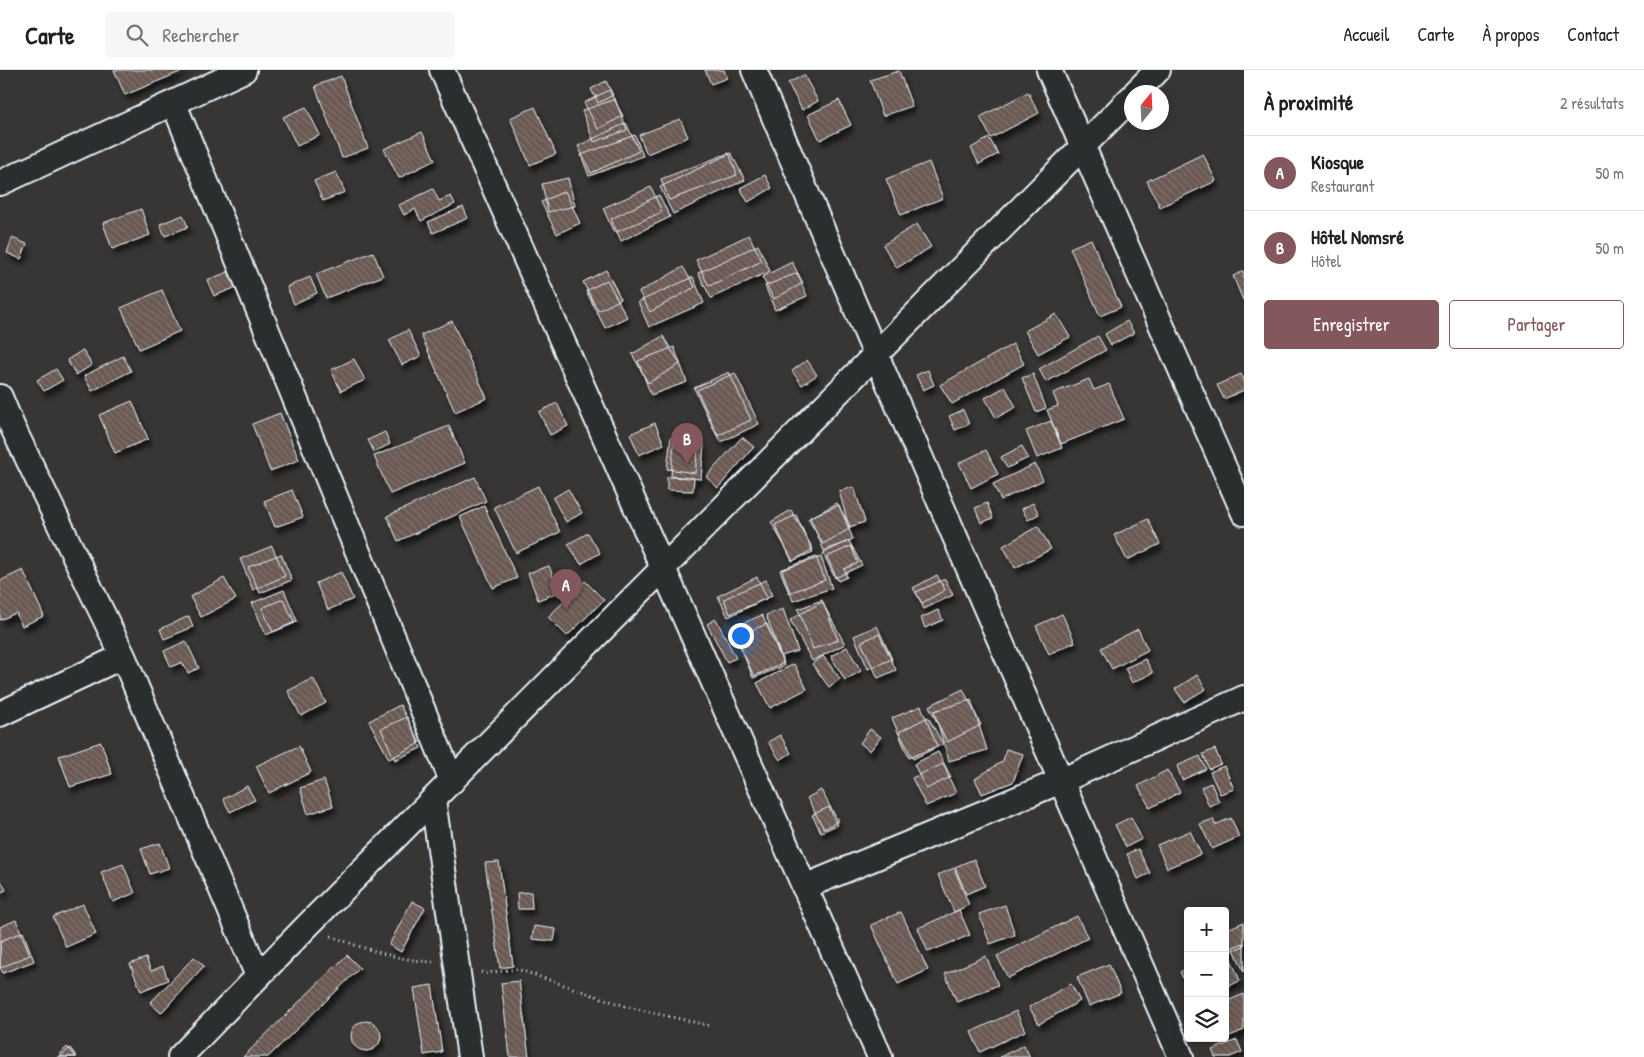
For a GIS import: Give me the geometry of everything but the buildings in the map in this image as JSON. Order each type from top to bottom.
[{"type":"street","points":[[0,183],[244,70]]},
{"type":"street","points":[[442,70],[880,1057]]},
{"type":"street","points":[[754,70],[1181,1057]]},
{"type":"street","points":[[1049,70],[1244,513]]},
{"type":"street","points":[[1143,85],[1158,70]]},
{"type":"street","points":[[174,104],[452,781]]},
{"type":"street","points":[[180,1057],[258,976],[1124,105]]},
{"type":"street","points":[[0,397],[6,428],[123,656],[258,976]]},
{"type":"street","points":[[0,714],[123,656]]},
{"type":"street","points":[[804,887],[1061,781],[1244,698]]},
{"type":"street","points":[[433,800],[450,914],[455,964],[470,1057]]},
{"type":"path","points":[[308,926],[372,952],[412,961],[455,964],[486,973],[517,969],[628,1007],[711,1026]]},
{"type":"place","name":"Hôtel Nomsré","points":[[687,464]]},
{"type":"place","name":"Kiosque","points":[[566,610]]}]
